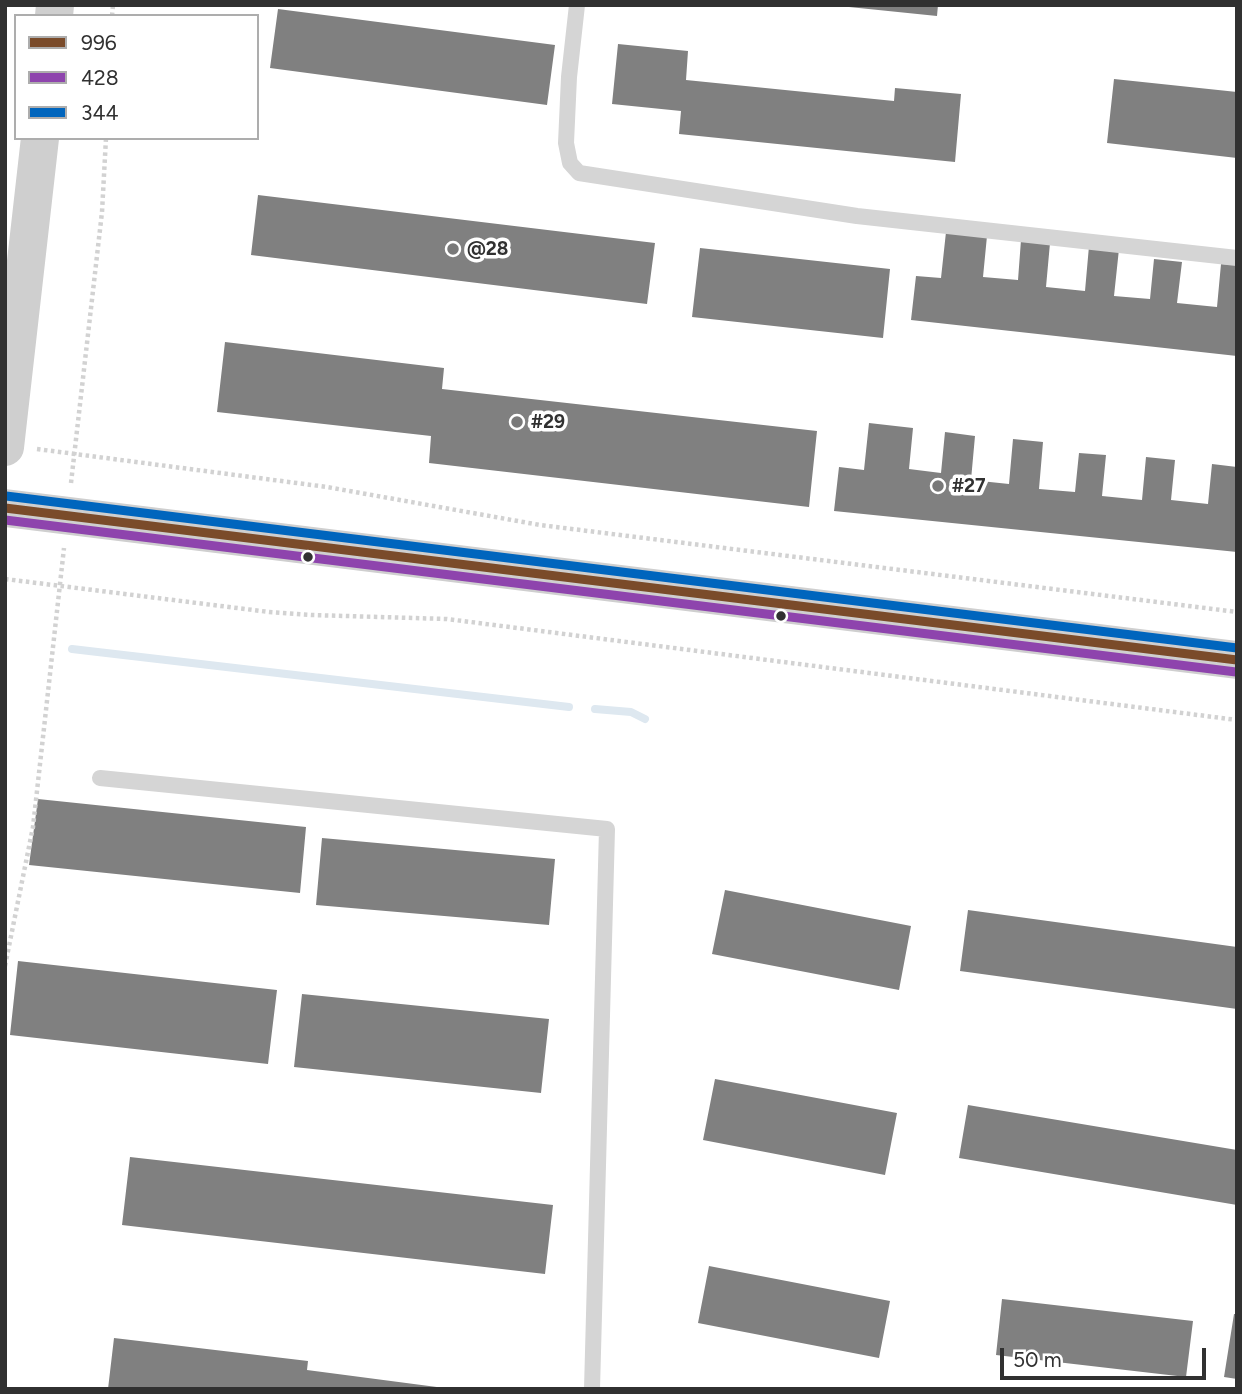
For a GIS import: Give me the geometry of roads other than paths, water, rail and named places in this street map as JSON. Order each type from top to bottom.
[{"type":"street","points":[[5,446],[40,140]]},
{"type":"street","points":[[5,508],[1237,660]]},
{"type":"lane","points":[[577,5],[569,77],[566,143],[570,163],[579,173],[857,216],[1237,258]]},
{"type":"lane","points":[[100,778],[607,829],[592,1389]]},
{"type":"waterway","points":[[72,649],[569,707]]},
{"type":"waterway","points":[[595,709],[631,712],[645,719]]},
{"type":"place","name":"@28","points":[[453,249]]},
{"type":"place","name":"#29","points":[[517,422]]},
{"type":"place","name":"#27","points":[[938,486]]}]
